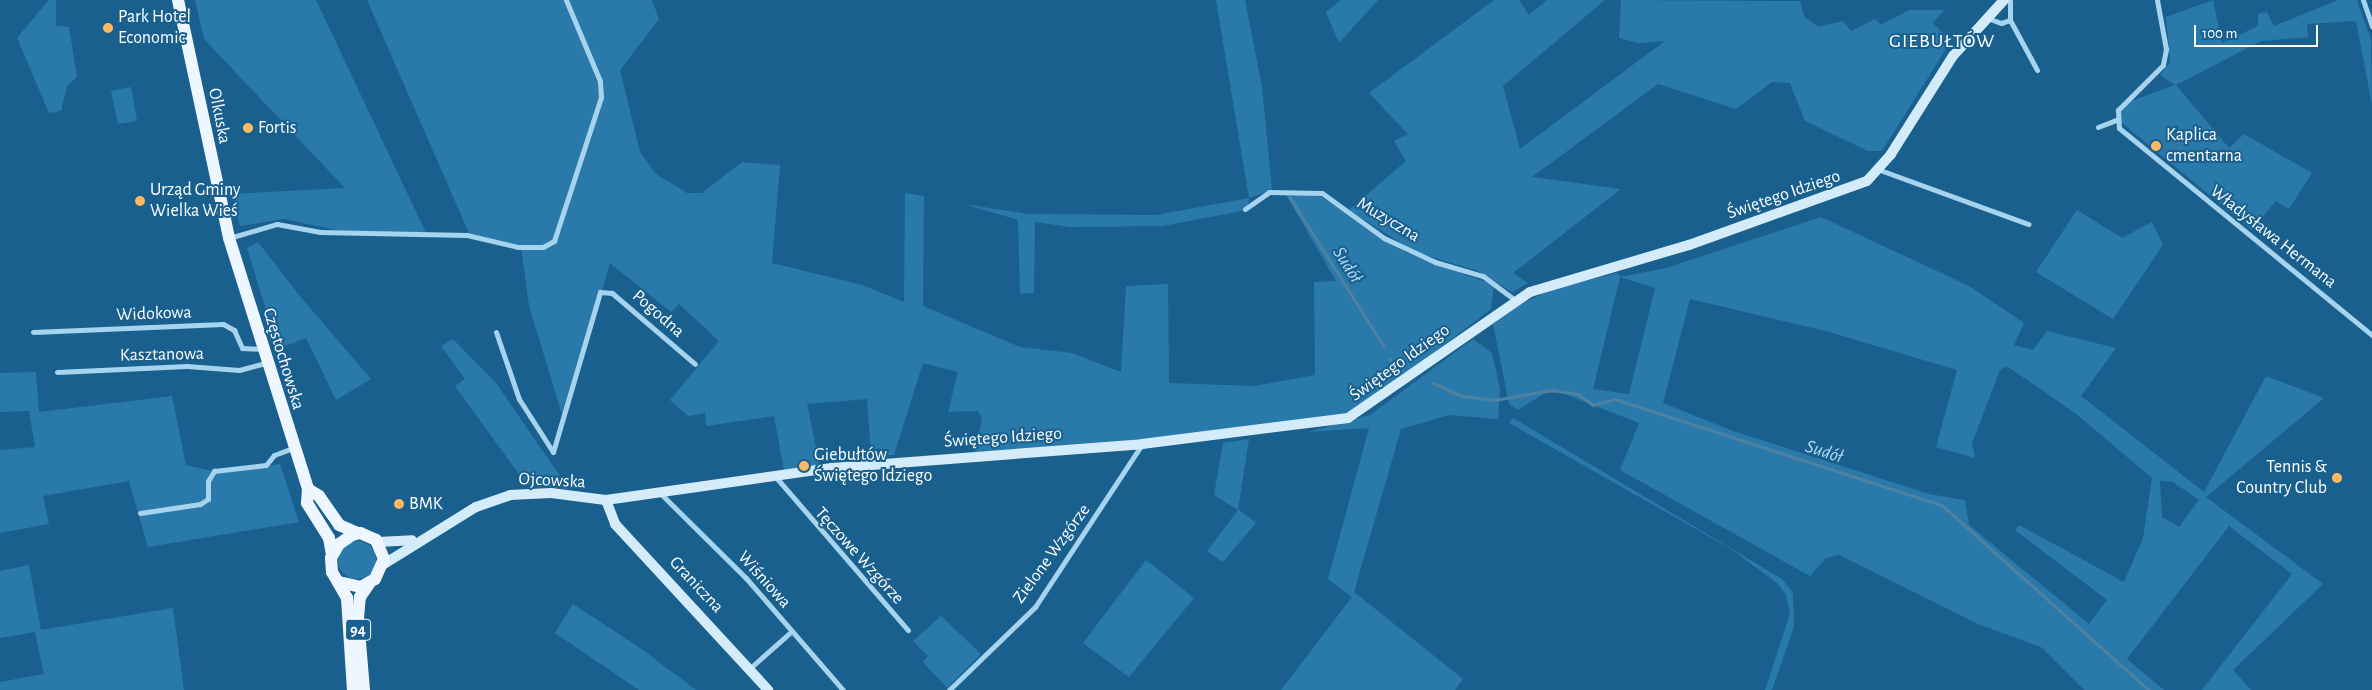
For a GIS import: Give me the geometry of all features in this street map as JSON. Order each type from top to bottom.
[{"type":"main road","name":"Olkuska","points":[[178,0],[229,238]]},
{"type":"main road","name":"Częstochowska","points":[[229,238],[266,363],[308,489],[307,503],[329,538],[332,555]]},
{"type":"main road","name":"Częstochowska","points":[[308,489],[319,496],[339,525],[360,533]]},
{"type":"main road","name":"94","points":[[360,533],[378,542]]},
{"type":"main road","points":[[332,555],[343,540],[360,533]]},
{"type":"main road","points":[[378,542],[384,564]]},
{"type":"main road","name":"94","points":[[332,555],[332,572],[347,598],[353,690]]},
{"type":"main road","name":"94","points":[[364,690],[358,618],[360,598],[384,564]]},
{"type":"main road","points":[[339,582],[356,587],[369,584]]},
{"type":"street","points":[[229,238],[277,224],[320,232],[385,235],[467,234],[518,247],[543,247],[554,240],[601,97],[600,82],[566,0]]},
{"type":"street","name":"Świętego Idziego","points":[[606,500],[773,475],[1142,444],[1329,422],[1358,414],[1515,300],[1553,283],[1820,201],[1860,186],[1880,170],[1953,56],[1990,19],[2004,0]]},
{"type":"street","points":[[2010,0],[2010,20],[2037,70]]},
{"type":"street","points":[[2098,127],[2116,120],[2118,110],[2163,65],[2166,49],[2157,0]]},
{"type":"street","points":[[2363,0],[2372,26]]},
{"type":"street","points":[[1990,19],[2002,23],[2010,20]]},
{"type":"street","name":"Władysława Hermana","points":[[2116,120],[2119,128],[2185,187],[2352,315],[2372,335]]},
{"type":"street","points":[[1880,170],[2028,224]]},
{"type":"street","name":"Muzyczna","points":[[1245,209],[1269,192],[1322,193],[1384,238],[1435,262],[1483,276],[1515,300]]},
{"type":"street","name":"Pogodna","points":[[496,332],[519,399],[553,452],[600,292],[612,293],[695,364]]},
{"type":"street","name":"Widokowa","points":[[33,332],[223,324],[234,330],[242,348],[262,349]]},
{"type":"street","name":"Kasztanowa","points":[[57,372],[187,366],[239,370],[266,363]]},
{"type":"street","name":"Zielone Wzgórze","points":[[949,690],[1035,607],[1142,444]]},
{"type":"street","points":[[140,513],[200,504],[208,499],[208,481],[214,471],[266,465],[274,455],[293,448]]},
{"type":"street","name":"Tęczowe Wzgórze","points":[[773,475],[786,495],[908,630]]},
{"type":"street","name":"Ojcowska","points":[[384,564],[418,540],[484,503],[510,495],[551,493],[606,500]]},
{"type":"street","name":"Wiśniowa","points":[[660,493],[746,578],[842,690]]},
{"type":"street","name":"Graniczna","points":[[606,500],[615,524],[768,690]]},
{"type":"street","name":"Ojcowska","points":[[378,542],[418,540]]},
{"type":"street","points":[[749,669],[792,631]]},
{"type":"shaded area","points":[[49,0],[56,0],[56,26],[69,27],[77,77],[67,86],[61,111],[49,113],[17,38]]},
{"type":"shaded area","points":[[195,0],[316,0],[426,233],[341,231],[284,219],[240,226],[232,194],[345,188],[204,39]]},
{"type":"shaded area","points":[[367,0],[652,0],[659,19],[620,70],[640,152],[656,174],[687,193],[702,193],[742,162],[780,165],[772,263],[862,285],[904,302],[905,193],[924,196],[923,306],[1020,347],[1072,353],[1121,372],[1126,286],[1168,284],[1169,383],[1254,386],[1315,375],[1314,282],[1336,281],[1286,195],[1317,194],[1407,253],[1494,285],[1491,309],[1360,409],[1339,416],[1143,441],[975,452],[982,419],[978,411],[948,412],[958,372],[923,363],[894,455],[871,455],[867,399],[807,404],[820,467],[784,471],[774,416],[706,426],[705,413],[688,416],[670,400],[719,341],[679,304],[671,312],[610,263],[564,421],[529,306],[521,246],[469,233]]},
{"type":"shaded area","points":[[1216,0],[1245,0],[1262,87],[1272,190],[1249,198]]},
{"type":"shaded area","points":[[1341,0],[1378,0],[1339,43],[1326,12]]},
{"type":"shaded area","points":[[1494,0],[1519,0],[1529,15],[1547,0],[1605,0],[1503,86],[1520,149],[1665,41],[1638,43],[1619,38],[1621,0],[1800,1],[1804,16],[1818,27],[1843,21],[1851,31],[1875,19],[1881,25],[1909,10],[1944,10],[1933,23],[1951,41],[1882,151],[1868,151],[1805,121],[1790,83],[1772,82],[1736,109],[1658,84],[1532,177],[1621,189],[1513,273],[1528,283],[1512,292],[1478,271],[1415,252],[1349,210],[1406,161],[1394,141],[1408,134],[1369,93]]},
{"type":"shaded area","points":[[2213,0],[2222,43],[2258,26],[2258,14],[2267,12],[2274,26],[2338,0],[2357,0],[2371,40],[2372,105],[2356,21],[2307,24],[2308,37],[2261,41],[2176,85],[2229,148],[2244,134],[2312,173],[2289,209],[2276,201],[2252,230],[2121,122],[2120,113],[2131,101],[2175,85],[2160,75],[2170,62],[2166,17]]},
{"type":"shaded area","points":[[131,87],[137,121],[118,124],[111,91]]},
{"type":"shaded area","points":[[1249,198],[1247,210],[1163,226],[1071,227],[1035,222],[1034,293],[1020,294],[1018,220],[964,204],[1028,214],[1156,215]]},
{"type":"shaded area","points":[[2077,210],[2122,238],[2152,222],[2163,245],[2113,319],[2036,272]]},
{"type":"shaded area","points":[[1821,217],[1969,286],[2024,323],[2014,345],[2033,350],[2047,331],[2116,348],[2081,396],[2204,492],[2266,376],[2324,398],[2206,497],[2323,584],[2233,670],[2251,690],[2202,690],[2292,574],[2229,526],[2127,659],[2164,690],[2084,690],[2041,647],[1978,624],[1839,555],[1826,558],[1810,576],[1620,470],[1639,423],[1562,393],[1545,393],[1518,410],[1509,404],[1493,324],[1520,304],[1554,289],[1617,273],[1621,277],[1666,268]],"holes":[[[1620,277],[1655,288],[1629,394],[1593,389]],[[1690,299],[1826,331],[1957,370],[1936,447],[1975,458],[1972,443],[2000,370],[2007,366],[2075,413],[2152,478],[2143,538],[2124,582],[2019,525],[2015,530],[2107,600],[2089,624],[1969,525],[1965,500],[1929,494],[1733,431],[1663,403]],[[2160,481],[2173,482],[2199,500],[2179,527],[2162,517]]]},
{"type":"shaded area","points":[[258,242],[299,295],[371,379],[336,400],[306,338],[278,349],[247,248]]},
{"type":"shaded area","points":[[453,339],[496,383],[569,489],[527,485],[455,386],[465,379],[441,346]]},
{"type":"shaded area","points":[[1473,339],[1492,353],[1500,389],[1498,419],[1449,415],[1401,429],[1354,592],[1463,679],[1455,690],[1281,690],[1352,597],[1328,579],[1369,428],[1308,432],[1370,415]]},
{"type":"shaded area","points":[[36,372],[39,412],[172,396],[186,465],[221,473],[280,464],[299,522],[148,547],[129,481],[43,496],[49,524],[0,533],[0,450],[35,447],[29,411],[0,412],[0,373]]},
{"type":"shaded area","points":[[1513,418],[1782,579],[1793,593],[1794,627],[1772,690],[1765,690],[1790,614],[1786,595],[1777,583],[1731,549],[1509,423]]},
{"type":"shaded area","points":[[1249,439],[1238,509],[1256,523],[1223,562],[1207,551],[1238,510],[1214,495],[1223,443]]},
{"type":"shaded area","points":[[357,541],[370,547],[376,560],[370,573],[357,579],[344,573],[338,560],[344,547]]},
{"type":"shaded area","points":[[1146,560],[1194,598],[1129,677],[1083,643]]},
{"type":"shaded area","points":[[29,565],[41,630],[173,608],[184,690],[0,690],[0,682],[44,674],[35,632],[0,638],[0,571]]},
{"type":"shaded area","points":[[573,604],[640,648],[696,690],[639,690],[555,633]]},
{"type":"shaded area","points":[[941,616],[981,654],[947,688],[923,662],[928,656],[913,641]]},
{"type":"waterway","name":"Sudół","points":[[1290,197],[1384,346]]},
{"type":"waterway","name":"Sudół","points":[[1390,359],[1399,371]]},
{"type":"waterway","name":"Sudół","points":[[1433,383],[1462,396],[1495,400],[1552,390],[1578,394],[1593,405],[1615,399],[1942,505],[2149,690]]},
{"type":"place","name":"Park Hotel Economic","points":[[108,28]]},
{"type":"place","name":"Fortis","points":[[248,128]]},
{"type":"place","name":"Kaplica cmentarna","points":[[2156,146]]},
{"type":"place","name":"Urząd Gminy Wielka Wieś","points":[[140,201]]},
{"type":"place","name":"Giebułtów Świętego Idziego","points":[[804,466]]},
{"type":"place","name":"Tennis & Country Club","points":[[2337,478]]},
{"type":"place","name":"BMK","points":[[399,504]]},
{"type":"district","name":"GIEBUŁTÓW","points":[[1942,41]]}]
